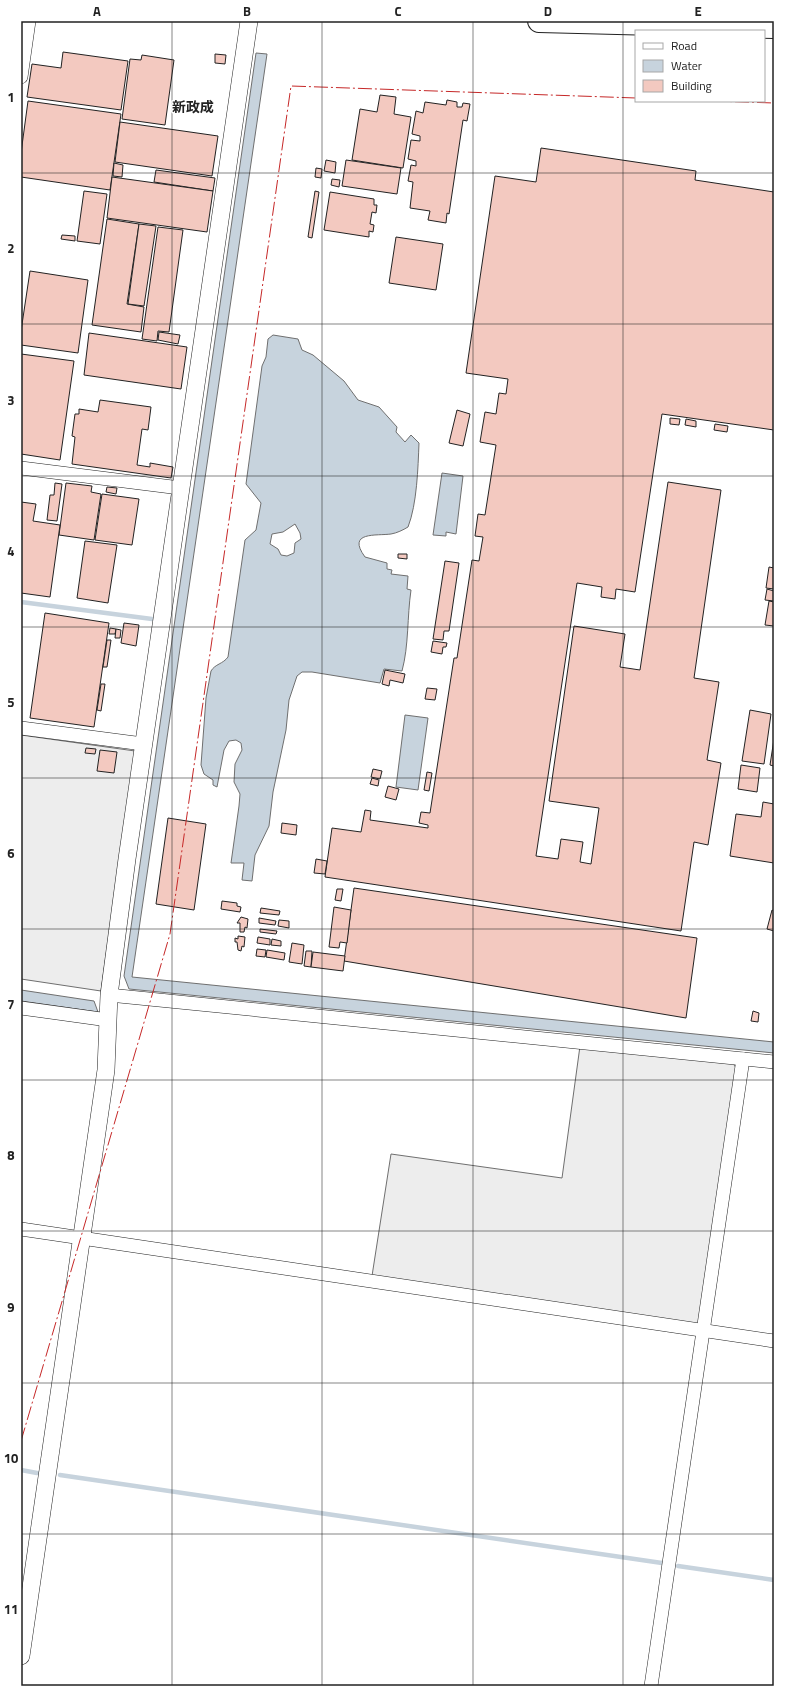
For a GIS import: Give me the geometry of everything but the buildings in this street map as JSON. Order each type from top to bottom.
[{"type":"highway","points":[[539,21],[774,27]]},
{"type":"street","points":[[21,77],[29,21]]},
{"type":"street","points":[[21,1656],[106,1070],[109,995],[143,744],[249,21]]},
{"type":"street","points":[[21,468],[180,488]]},
{"type":"street","points":[[21,728],[143,744]]},
{"type":"street","points":[[109,995],[774,1062]]},
{"type":"street","points":[[21,1008],[108,1020]]},
{"type":"street","points":[[651,1686],[743,1059]]},
{"type":"street","points":[[21,1229],[774,1341]]},
{"type":"shaded area","points":[[21,735],[135,751],[101,991],[21,979]]},
{"type":"shaded area","points":[[580,1046],[731,1061],[737,1069],[699,1324],[372,1276],[391,1154],[562,1178]]},
{"type":"water","points":[[256,53],[267,54],[132,977],[774,1042],[774,1053],[129,989],[124,976]]},
{"type":"water","points":[[273,335],[298,339],[302,350],[313,355],[344,381],[358,400],[379,407],[397,427],[396,432],[405,442],[411,435],[419,443],[415,497],[408,527],[393,534],[366,536],[361,539],[359,543],[360,549],[365,557],[387,563],[387,569],[392,570],[391,574],[408,576],[407,589],[411,590],[406,651],[402,671],[384,669],[380,683],[312,672],[302,672],[297,676],[289,700],[286,730],[273,792],[269,826],[255,855],[252,881],[242,880],[244,863],[231,863],[240,794],[234,782],[235,764],[242,750],[241,743],[236,740],[229,741],[224,750],[217,787],[213,785],[213,780],[204,774],[201,765],[206,698],[211,671],[228,657],[245,540],[256,530],[261,503],[246,484],[262,366],[266,357],[268,339]],"holes":[[[295,524],[300,533],[301,539],[295,543],[294,553],[287,556],[281,555],[278,549],[270,544],[272,534],[283,532]]]},
{"type":"water","points":[[442,473],[463,476],[456,534],[446,532],[446,536],[433,535]]},
{"type":"water","points":[[405,715],[428,718],[418,790],[396,787]]},
{"type":"water","points":[[21,990],[94,1001],[98,1012],[21,1001]]},
{"type":"waterway","points":[[21,602],[152,619]]},
{"type":"waterway","points":[[21,1470],[37,1473]]},
{"type":"waterway","points":[[60,1475],[662,1563]]},
{"type":"waterway","points":[[678,1566],[774,1580]]},
{"type":"power","points":[[21,1441],[170,934],[291,86],[635,98]]},
{"type":"power","points":[[744,102],[774,103]]},
{"type":"district","name":"新政成","points":[[193,106]]}]
